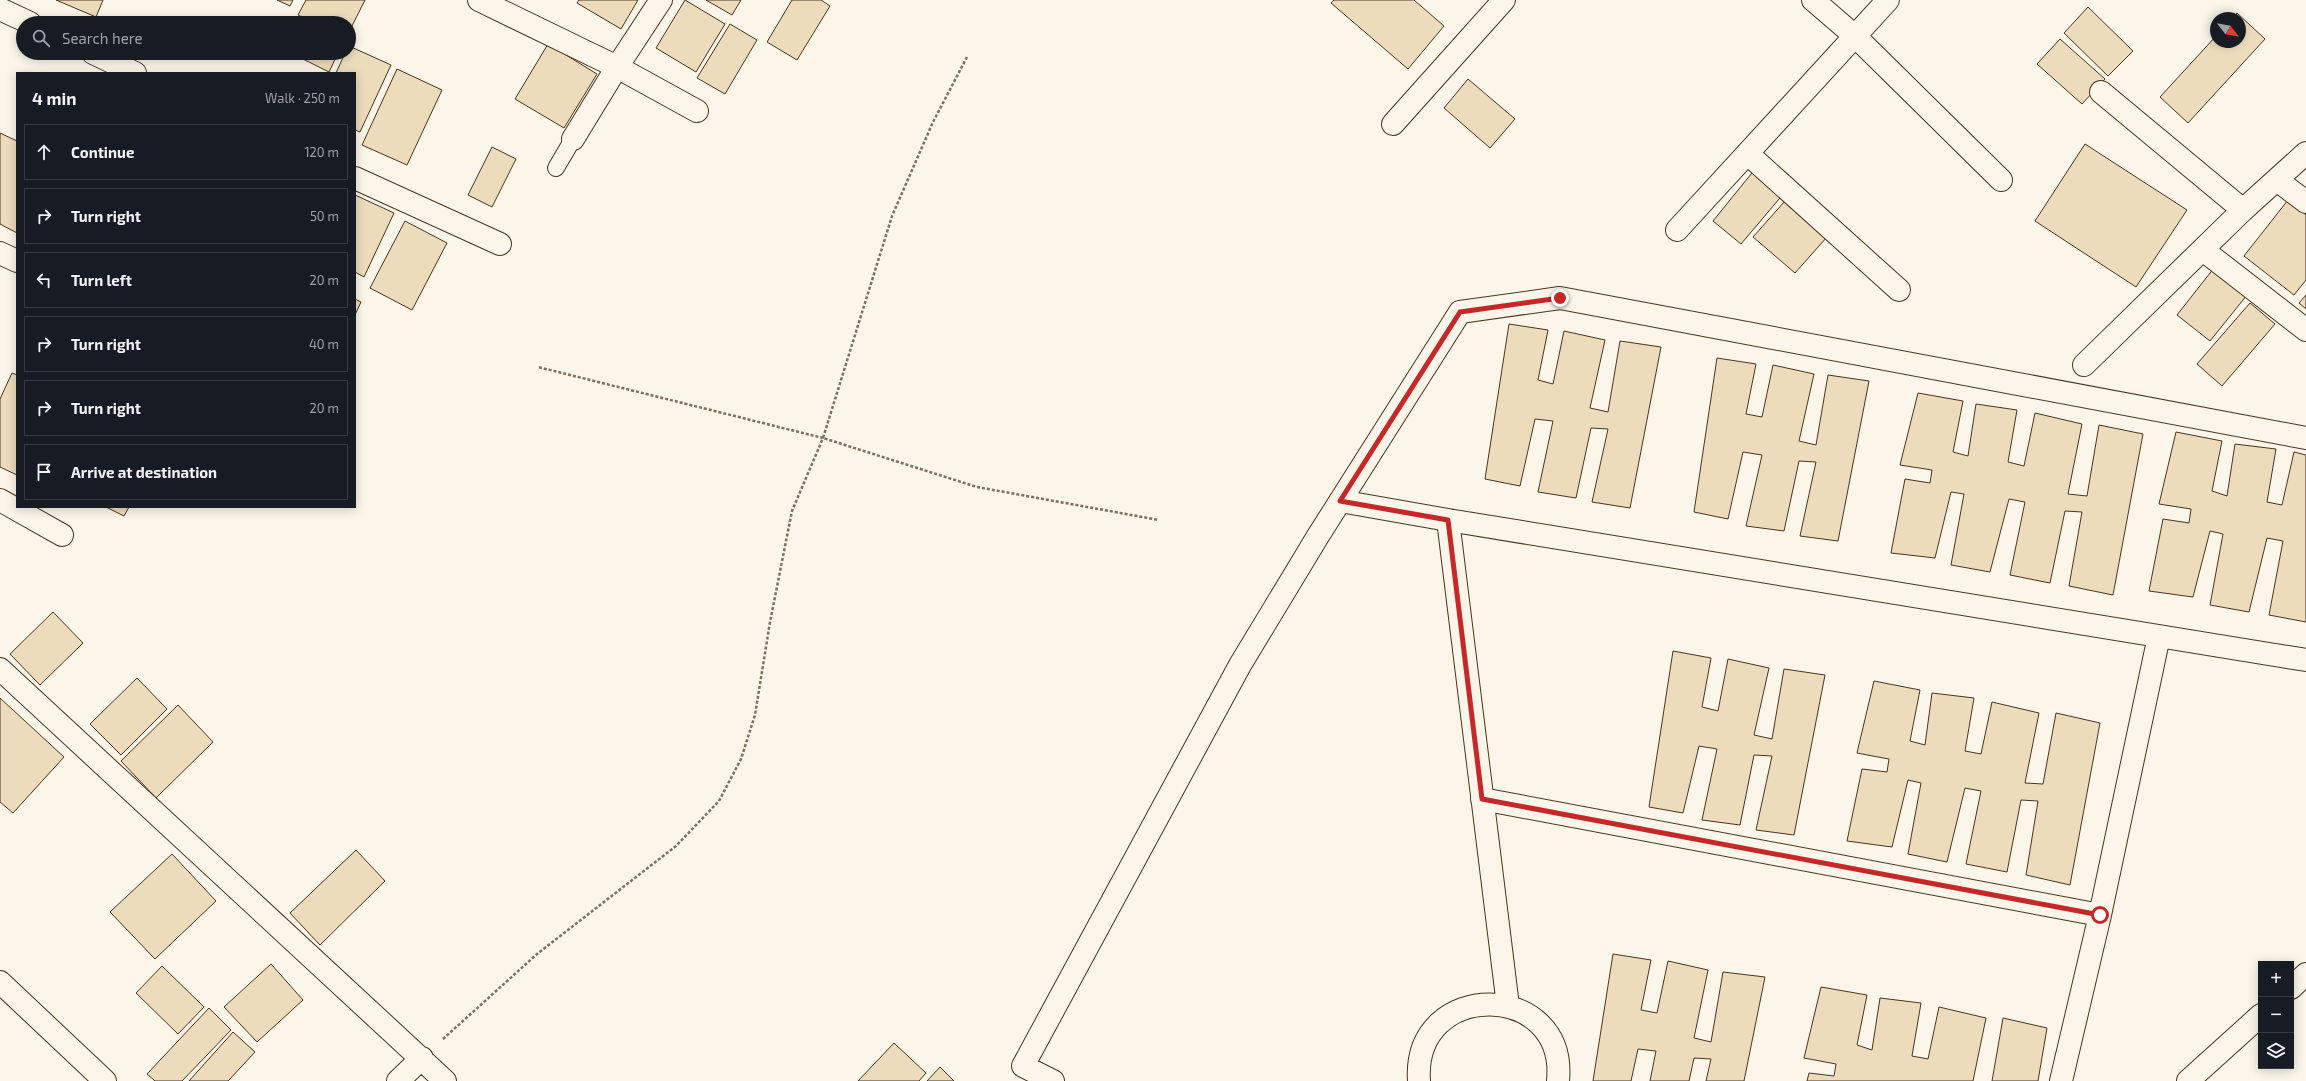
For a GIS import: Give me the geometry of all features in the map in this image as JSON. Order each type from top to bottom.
[{"type":"street","points":[[479,0],[617,66],[697,111]]},
{"type":"street","points":[[573,139],[617,66],[661,0]]},
{"type":"street","points":[[1393,124],[1504,0]]},
{"type":"street","points":[[1812,0],[1856,37],[2001,180]]},
{"type":"street","points":[[1677,230],[1856,37],[1888,0]]},
{"type":"street","points":[[2,8],[17,16]]},
{"type":"street","points":[[108,60],[133,72]]},
{"type":"street","points":[[2101,92],[2243,210]]},
{"type":"street","points":[[2084,365],[2243,210],[2306,153]]},
{"type":"street","points":[[1748,154],[1899,290]]},
{"type":"street","points":[[356,178],[500,244]]},
{"type":"street","points":[[2277,180],[2306,202]]},
{"type":"street","points":[[2203,250],[2306,330]]},
{"type":"street","points":[[0,253],[16,261]]},
{"type":"street","points":[[1053,1081],[1023,1066],[1240,665],[1340,501],[1460,312],[1560,298],[2306,438]]},
{"type":"street","points":[[0,500],[62,535]]},
{"type":"street","points":[[1340,501],[1448,520],[2306,660]]},
{"type":"street","points":[[1448,520],[1508,1006]]},
{"type":"street","points":[[2061,1081],[2100,915],[2159,636]]},
{"type":"street","points":[[0,669],[422,1058],[445,1081]]},
{"type":"street","points":[[1482,799],[2100,915]]},
{"type":"street","points":[[2294,985],[2306,974]]},
{"type":"street","points":[[0,982],[105,1081]]},
{"type":"street","points":[[1419,1081],[1420,1057],[1429,1036],[1444,1020],[1463,1008],[1486,1003],[1508,1006],[1527,1014],[1543,1029],[1554,1047],[1559,1068],[1558,1081]]},
{"type":"street","points":[[2188,1081],[2258,1018]]},
{"type":"street","points":[[398,1081],[422,1058]]},
{"type":"lane","points":[[556,168],[573,139]]},
{"type":"path","points":[[422,1058],[537,954],[676,846],[720,801],[741,759],[755,716],[770,622],[792,511],[823,438],[892,216],[933,122],[967,57]]},
{"type":"path","points":[[538,367],[823,438],[977,487],[1159,520]]},
{"type":"building","points":[[56,0],[103,0],[96,16]]},
{"type":"building","points":[[277,0],[293,0],[290,6]]},
{"type":"building","points":[[306,0],[365,0],[356,18],[356,16],[298,15]]},
{"type":"building","points":[[579,0],[638,0],[621,29],[577,3]]},
{"type":"building","points":[[685,0],[725,24],[696,72],[656,48]]},
{"type":"building","points":[[706,0],[741,0],[732,15]]},
{"type":"building","points":[[792,0],[821,0],[830,6],[797,60],[767,42]]},
{"type":"building","points":[[1334,0],[1414,0],[1444,26],[1408,69],[1331,3]]},
{"type":"building","points":[[2088,7],[2133,51],[2108,76],[2064,33]]},
{"type":"building","points":[[2246,21],[2265,39],[2188,123],[2160,97],[2210,43],[2210,48],[2246,48]]},
{"type":"building","points":[[730,24],[757,40],[725,94],[697,78]]},
{"type":"building","points":[[2060,39],[2105,79],[2082,104],[2037,64]]},
{"type":"building","points":[[548,44],[597,74],[564,128],[515,99]]},
{"type":"building","points":[[356,49],[391,65],[360,132],[356,130],[356,72],[336,72],[342,60],[356,60]]},
{"type":"building","points":[[305,60],[335,60],[329,72]]},
{"type":"building","points":[[397,69],[442,90],[407,165],[362,145]]},
{"type":"building","points":[[1468,79],[1515,119],[1490,148],[1444,108]]},
{"type":"building","points":[[0,133],[16,141],[16,232],[0,224]]},
{"type":"building","points":[[2085,144],[2187,210],[2136,287],[2035,221]]},
{"type":"building","points":[[492,147],[516,159],[492,207],[468,195]]},
{"type":"building","points":[[1756,168],[1785,192],[1741,244],[1713,221]]},
{"type":"building","points":[[356,195],[394,213],[364,277],[356,273]]},
{"type":"building","points":[[2288,200],[2306,215],[2306,280],[2294,295],[2244,256]]},
{"type":"building","points":[[1785,201],[1827,237],[1795,273],[1753,237]]},
{"type":"building","points":[[405,221],[447,243],[412,310],[370,288]]},
{"type":"building","points":[[2214,268],[2247,295],[2210,341],[2177,315]]},
{"type":"building","points":[[2306,295],[2306,309],[2299,303]]},
{"type":"building","points":[[356,300],[361,302],[356,313]]},
{"type":"building","points":[[2250,303],[2275,324],[2222,386],[2197,364]]},
{"type":"building","points":[[1509,324],[1548,330],[1538,380],[1553,384],[1564,331],[1605,340],[1590,408],[1608,412],[1620,341],[1661,347],[1630,508],[1592,502],[1608,429],[1591,428],[1576,498],[1538,492],[1553,421],[1535,419],[1520,486],[1485,479]]},
{"type":"building","points":[[1717,358],[1756,364],[1746,414],[1762,417],[1773,365],[1814,374],[1799,441],[1816,445],[1828,375],[1869,381],[1838,541],[1800,536],[1816,462],[1799,461],[1784,531],[1746,526],[1762,455],[1743,452],[1728,519],[1694,512]]},
{"type":"building","points":[[12,373],[16,375],[16,475],[0,467],[0,399]]},
{"type":"building","points":[[1918,393],[1963,401],[1953,452],[1968,456],[1976,404],[2017,410],[2008,462],[2024,466],[2035,413],[2082,424],[2068,494],[2087,496],[2099,425],[2143,434],[2113,595],[2069,586],[2082,512],[2065,511],[2050,583],[2010,575],[2025,502],[2009,499],[1990,572],[1951,565],[1964,494],[1951,492],[1935,558],[1891,553],[1905,479],[1930,483],[1932,470],[1900,465]]},
{"type":"building","points":[[2176,432],[2222,441],[2212,491],[2227,496],[2235,444],[2276,449],[2267,502],[2282,505],[2294,452],[2306,455],[2306,622],[2269,615],[2283,541],[2267,538],[2249,612],[2210,605],[2223,534],[2210,531],[2193,597],[2149,591],[2163,519],[2189,523],[2191,509],[2159,504]]},
{"type":"building","points":[[108,508],[128,508],[124,516]]},
{"type":"building","points":[[53,612],[83,643],[40,685],[10,654]]},
{"type":"building","points":[[1673,651],[1711,658],[1702,707],[1718,711],[1728,659],[1769,668],[1754,735],[1772,739],[1784,669],[1825,675],[1794,835],[1756,830],[1772,756],[1754,755],[1740,825],[1702,820],[1717,749],[1699,746],[1683,813],[1649,807]]},
{"type":"building","points":[[137,678],[167,709],[121,755],[90,724]]},
{"type":"building","points":[[1874,681],[1920,690],[1910,741],[1925,745],[1932,693],[1974,698],[1965,751],[1981,754],[1992,702],[2039,713],[2025,783],[2043,784],[2056,713],[2100,723],[2070,885],[2026,875],[2038,801],[2021,800],[2007,872],[1966,864],[1981,791],[1965,788],[1947,862],[1908,854],[1921,783],[1908,780],[1892,847],[1847,841],[1862,769],[1887,772],[1889,759],[1857,753]]},
{"type":"building","points":[[0,698],[64,757],[13,813],[0,802]]},
{"type":"building","points":[[178,705],[213,742],[156,798],[121,761]]},
{"type":"building","points":[[356,850],[385,881],[320,945],[290,913]]},
{"type":"building","points":[[172,854],[216,901],[155,959],[110,912]]},
{"type":"building","points":[[1613,954],[1651,960],[1641,1010],[1657,1013],[1668,961],[1708,970],[1694,1038],[1711,1042],[1723,972],[1765,977],[1744,1081],[1706,1081],[1711,1059],[1694,1058],[1689,1081],[1650,1081],[1656,1051],[1638,1049],[1631,1081],[1593,1081]]},
{"type":"building","points":[[271,964],[303,1000],[257,1042],[224,1007]]},
{"type":"building","points":[[162,966],[204,1007],[178,1034],[136,993]]},
{"type":"building","points":[[1821,987],[1867,995],[1857,1045],[1872,1050],[1880,998],[1921,1003],[1912,1056],[1928,1059],[1939,1007],[1986,1018],[1973,1081],[1807,1081],[1809,1073],[1834,1076],[1836,1064],[1804,1058]]},
{"type":"building","points":[[209,1008],[231,1030],[182,1081],[155,1081],[147,1074]]},
{"type":"building","points":[[2003,1018],[2047,1028],[2038,1081],[1992,1081]]},
{"type":"building","points":[[233,1032],[255,1052],[228,1081],[189,1081]]},
{"type":"building","points":[[894,1043],[926,1073],[919,1081],[858,1081]]},
{"type":"building","points":[[940,1067],[954,1081],[927,1081]]},
{"type":"route","points":[[1560,298],[1460,312],[1340,501],[1448,520],[1482,799],[2100,915]]}]
